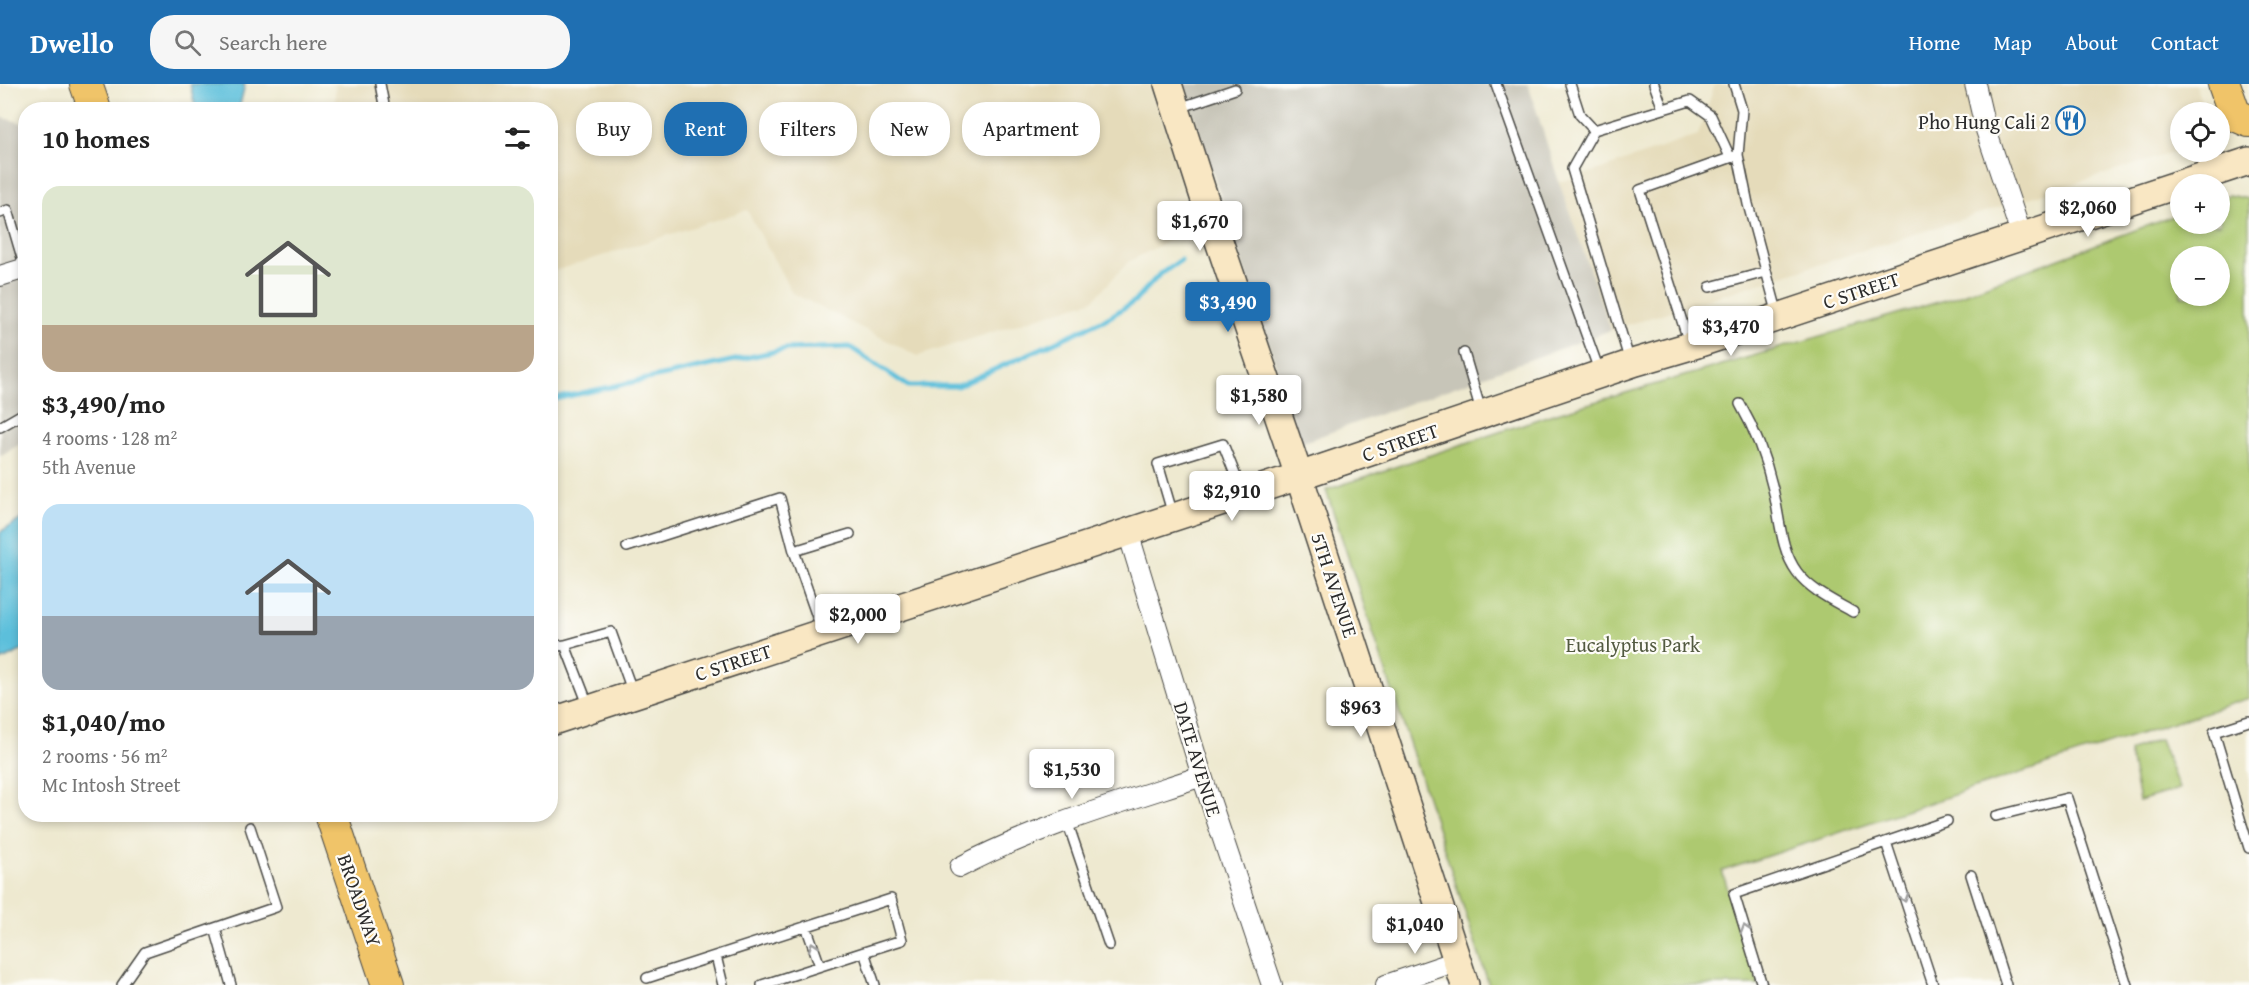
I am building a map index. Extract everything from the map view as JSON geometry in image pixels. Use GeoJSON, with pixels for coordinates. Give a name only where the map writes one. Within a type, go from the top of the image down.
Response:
{"type":"FeatureCollection","features":[{"type":"Feature","properties":{"kind":"main road"},"geometry":{"type":"LineString","coordinates":[[86,84],[92,102]]}},
{"type":"Feature","properties":{"kind":"main road"},"geometry":{"type":"LineString","coordinates":[[2224,84],[2235,115],[2249,121]]}},
{"type":"Feature","properties":{"kind":"main road","name":"5TH AVENUE"},"geometry":{"type":"LineString","coordinates":[[1172,96],[1461,973]]}},
{"type":"Feature","properties":{"kind":"main road","name":"C STREET"},"geometry":{"type":"LineString","coordinates":[[558,720],[1299,476],[1631,363],[1691,346],[2249,161]]}},
{"type":"Feature","properties":{"kind":"main road","name":"BROADWAY"},"geometry":{"type":"LineString","coordinates":[[334,822],[388,985]]}},
{"type":"Feature","properties":{"kind":"street"},"geometry":{"type":"LineString","coordinates":[[1975,84],[1985,127],[2022,237]]}},
{"type":"Feature","properties":{"kind":"street"},"geometry":{"type":"LineString","coordinates":[[0,276],[18,270]]}},
{"type":"Feature","properties":{"kind":"street","name":"DATE AVENUE"},"geometry":{"type":"LineString","coordinates":[[1128,532],[1202,776],[1272,985]]}},
{"type":"Feature","properties":{"kind":"street"},"geometry":{"type":"LineString","coordinates":[[960,867],[994,849],[1067,821],[1202,776]]}},
{"type":"Feature","properties":{"kind":"street"},"geometry":{"type":"LineString","coordinates":[[1386,985],[1461,973]]}},
{"type":"Feature","properties":{"kind":"lane"},"geometry":{"type":"LineString","coordinates":[[380,84],[383,102]]}},
{"type":"Feature","properties":{"kind":"lane"},"geometry":{"type":"LineString","coordinates":[[1496,84],[1600,374]]}},
{"type":"Feature","properties":{"kind":"lane"},"geometry":{"type":"LineString","coordinates":[[1570,84],[1581,115],[1593,130]]}},
{"type":"Feature","properties":{"kind":"lane"},"geometry":{"type":"LineString","coordinates":[[1654,84],[1663,109]]}},
{"type":"Feature","properties":{"kind":"lane"},"geometry":{"type":"LineString","coordinates":[[1734,84],[1742,110],[1734,156]]}},
{"type":"Feature","properties":{"kind":"lane"},"geometry":{"type":"LineString","coordinates":[[1172,96],[1235,89]]}},
{"type":"Feature","properties":{"kind":"lane"},"geometry":{"type":"LineString","coordinates":[[1631,363],[1572,169],[1593,130],[1690,101],[1711,116],[1734,156],[1779,317]]}},
{"type":"Feature","properties":{"kind":"lane"},"geometry":{"type":"LineString","coordinates":[[1691,346],[1640,190],[1734,156]]}},
{"type":"Feature","properties":{"kind":"lane"},"geometry":{"type":"LineString","coordinates":[[0,213],[8,210],[18,244]]}},
{"type":"Feature","properties":{"kind":"lane"},"geometry":{"type":"LineString","coordinates":[[1710,287],[1766,272]]}},
{"type":"Feature","properties":{"kind":"lane"},"geometry":{"type":"LineString","coordinates":[[1464,353],[1482,414]]}},
{"type":"Feature","properties":{"kind":"lane"},"geometry":{"type":"LineString","coordinates":[[1740,404],[1763,455],[1787,555],[1804,579],[1818,591],[1853,612]]}},
{"type":"Feature","properties":{"kind":"lane"},"geometry":{"type":"LineString","coordinates":[[0,427],[18,417]]}},
{"type":"Feature","properties":{"kind":"lane"},"geometry":{"type":"LineString","coordinates":[[1174,517],[1158,464],[1223,444],[1243,494]]}},
{"type":"Feature","properties":{"kind":"lane"},"geometry":{"type":"LineString","coordinates":[[627,547],[780,498],[794,551],[823,633]]}},
{"type":"Feature","properties":{"kind":"lane"},"geometry":{"type":"LineString","coordinates":[[794,551],[850,534]]}},
{"type":"Feature","properties":{"kind":"lane"},"geometry":{"type":"LineString","coordinates":[[558,646],[611,632],[634,695]]}},
{"type":"Feature","properties":{"kind":"lane"},"geometry":{"type":"LineString","coordinates":[[565,645],[590,709]]}},
{"type":"Feature","properties":{"kind":"lane"},"geometry":{"type":"LineString","coordinates":[[2249,721],[2214,732],[2249,848]]}},
{"type":"Feature","properties":{"kind":"lane"},"geometry":{"type":"LineString","coordinates":[[1996,816],[2067,798],[2127,985]]}},
{"type":"Feature","properties":{"kind":"lane"},"geometry":{"type":"LineString","coordinates":[[1067,821],[1109,945]]}},
{"type":"Feature","properties":{"kind":"lane"},"geometry":{"type":"LineString","coordinates":[[1762,985],[1734,894],[1947,821]]}},
{"type":"Feature","properties":{"kind":"lane"},"geometry":{"type":"LineString","coordinates":[[122,985],[145,952],[276,907],[250,827]]}},
{"type":"Feature","properties":{"kind":"lane"},"geometry":{"type":"LineString","coordinates":[[1886,842],[1933,985]]}},
{"type":"Feature","properties":{"kind":"lane"},"geometry":{"type":"LineString","coordinates":[[1971,875],[2006,985]]}},
{"type":"Feature","properties":{"kind":"lane"},"geometry":{"type":"LineString","coordinates":[[647,978],[891,899],[902,940],[762,985]]}},
{"type":"Feature","properties":{"kind":"lane"},"geometry":{"type":"LineString","coordinates":[[806,926],[820,966]]}},
{"type":"Feature","properties":{"kind":"lane"},"geometry":{"type":"LineString","coordinates":[[214,928],[231,985]]}},
{"type":"Feature","properties":{"kind":"lane"},"geometry":{"type":"LineString","coordinates":[[864,952],[875,985]]}},
{"type":"Feature","properties":{"kind":"lane"},"geometry":{"type":"LineString","coordinates":[[716,956],[723,985]]}},
{"type":"Feature","properties":{"kind":"shaded area"},"geometry":{"type":"Polygon","coordinates":[[[335,84],[1151,84],[1197,226],[1128,262],[1093,300],[918,356],[792,293],[747,210],[558,270],[558,102],[335,102],[335,84]]]}},
{"type":"Feature","properties":{"kind":"shaded area"},"geometry":{"type":"Polygon","coordinates":[[[1184,84],[1528,84],[1559,182],[1611,330],[1301,443],[1184,84]]]}},
{"type":"Feature","properties":{"kind":"shaded area"},"geometry":{"type":"Polygon","coordinates":[[[1715,84],[2195,84],[2201,102],[2170,102],[2170,153],[1611,330],[1559,182],[1698,135],[1715,84]]]}},
{"type":"Feature","properties":{"kind":"shaded area"},"geometry":{"type":"Polygon","coordinates":[[[0,117],[18,122],[18,445],[0,456],[0,117]]]}},
{"type":"Feature","properties":{"kind":"green space","name":"Eucalyptus Park"},"geometry":{"type":"Polygon","coordinates":[[[2230,195],[2249,199],[2249,698],[1722,871],[1759,985],[1489,985],[1326,490],[1550,415],[1952,298],[2170,217],[2170,234],[2230,234],[2230,195]]]}},
{"type":"Feature","properties":{"kind":"green space"},"geometry":{"type":"Polygon","coordinates":[[[2160,739],[2179,789],[2139,801],[2129,751],[2160,739]]]}},
{"type":"Feature","properties":{"kind":"water"},"geometry":{"type":"Polygon","coordinates":[[[190,84],[245,84],[241,102],[194,102],[190,84]]]}},
{"type":"Feature","properties":{"kind":"water"},"geometry":{"type":"Polygon","coordinates":[[[18,521],[18,652],[0,661],[0,532],[18,521]]]}},
{"type":"Feature","properties":{"kind":"waterway"},"geometry":{"type":"LineString","coordinates":[[558,398],[786,349],[850,347],[908,386],[958,386],[1108,318],[1135,301],[1159,275],[1181,260]]}},
{"type":"Feature","properties":{"kind":"place","name":"Pho Hung Cali 2"},"geometry":{"type":"Point","coordinates":[2071,121]}}]}
